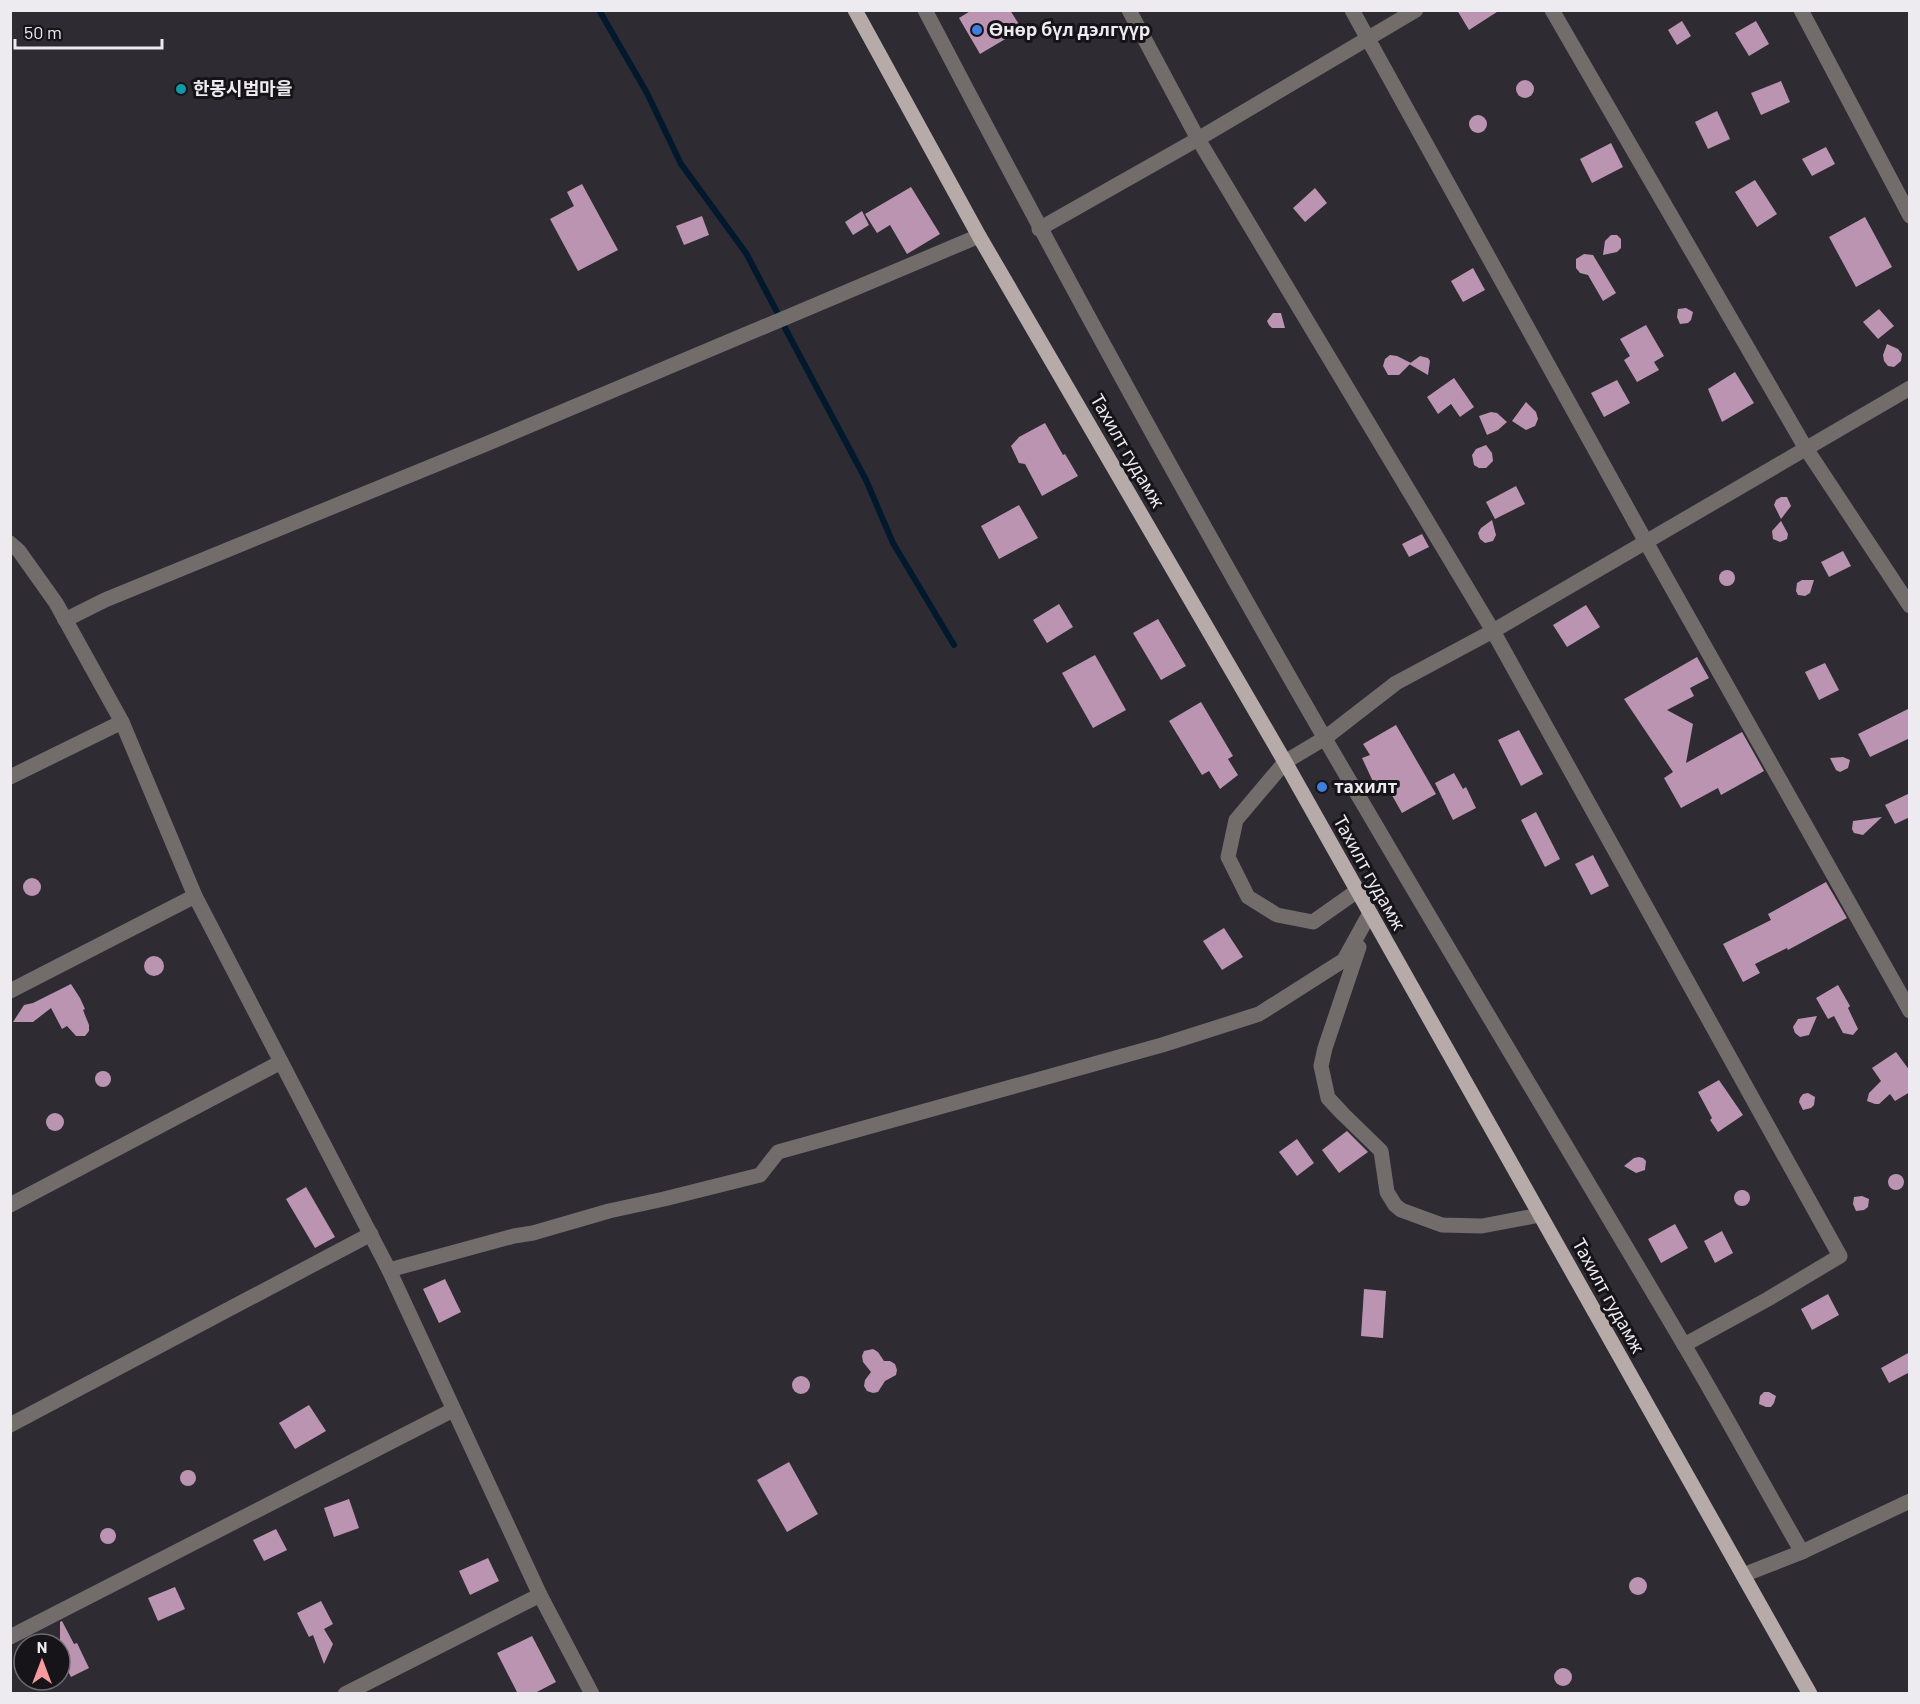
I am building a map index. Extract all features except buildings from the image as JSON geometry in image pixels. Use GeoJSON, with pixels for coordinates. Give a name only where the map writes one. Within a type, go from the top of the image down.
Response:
{"type":"FeatureCollection","features":[{"type":"Feature","properties":{"kind":"main road","name":"Тахилт гудамж"},"geometry":{"type":"LineString","coordinates":[[861,12],[979,237],[1285,762],[1810,1694]]}},
{"type":"Feature","properties":{"kind":"street"},"geometry":{"type":"LineString","coordinates":[[925,10],[1039,229],[1215,547],[1324,738],[1684,1345],[1802,1552]]}},
{"type":"Feature","properties":{"kind":"street"},"geometry":{"type":"LineString","coordinates":[[1129,10],[1198,139],[1492,631],[1840,1256],[1684,1345]]}},
{"type":"Feature","properties":{"kind":"street"},"geometry":{"type":"LineString","coordinates":[[1352,10],[1646,542],[1910,1011]]}},
{"type":"Feature","properties":{"kind":"street"},"geometry":{"type":"LineString","coordinates":[[1039,229],[1198,139],[1416,10]]}},
{"type":"Feature","properties":{"kind":"street"},"geometry":{"type":"LineString","coordinates":[[1552,10],[1805,447],[1910,606]]}},
{"type":"Feature","properties":{"kind":"street"},"geometry":{"type":"LineString","coordinates":[[1801,10],[1910,216]]}},
{"type":"Feature","properties":{"kind":"street"},"geometry":{"type":"LineString","coordinates":[[65,620],[105,600],[979,237]]}},
{"type":"Feature","properties":{"kind":"street"},"geometry":{"type":"LineString","coordinates":[[1357,891],[1313,922],[1277,915],[1248,897],[1228,856],[1236,820],[1285,762],[1324,738],[1396,683],[1492,631],[1910,388]]}},
{"type":"Feature","properties":{"kind":"street"},"geometry":{"type":"LineString","coordinates":[[13,550],[56,603],[122,722],[195,896],[389,1270],[540,1595],[592,1694]]}},
{"type":"Feature","properties":{"kind":"street"},"geometry":{"type":"LineString","coordinates":[[10,777],[122,722]]}},
{"type":"Feature","properties":{"kind":"street"},"geometry":{"type":"LineString","coordinates":[[10,991],[195,896]]}},
{"type":"Feature","properties":{"kind":"street"},"geometry":{"type":"LineString","coordinates":[[1370,913],[1323,1057],[1321,1066],[1328,1098],[1382,1151],[1387,1192],[1401,1210],[1442,1225],[1482,1226],[1540,1215]]}},
{"type":"Feature","properties":{"kind":"street"},"geometry":{"type":"LineString","coordinates":[[389,1270],[514,1236],[533,1233],[609,1210],[664,1199],[760,1174],[778,1152],[1162,1045],[1258,1014],[1344,960],[1370,913]]}},
{"type":"Feature","properties":{"kind":"street"},"geometry":{"type":"LineString","coordinates":[[10,1205],[281,1062]]}},
{"type":"Feature","properties":{"kind":"street"},"geometry":{"type":"LineString","coordinates":[[10,1425],[371,1234]]}},
{"type":"Feature","properties":{"kind":"street"},"geometry":{"type":"LineString","coordinates":[[10,1637],[453,1410]]}},
{"type":"Feature","properties":{"kind":"street"},"geometry":{"type":"LineString","coordinates":[[1743,1575],[1802,1552],[1910,1501]]}},
{"type":"Feature","properties":{"kind":"street"},"geometry":{"type":"LineString","coordinates":[[345,1694],[540,1595]]}},
{"type":"Feature","properties":{"kind":"waterway"},"geometry":{"type":"LineString","coordinates":[[599,10],[647,93],[681,164],[746,253],[777,312]]}},
{"type":"Feature","properties":{"kind":"waterway"},"geometry":{"type":"LineString","coordinates":[[785,328],[866,480],[893,543],[954,645]]}},
{"type":"Feature","properties":{"kind":"place","name":"Өнөр бүл дэлгүүр"},"geometry":{"type":"Point","coordinates":[977,30]}},
{"type":"Feature","properties":{"kind":"place","name":"한몽시범마을"},"geometry":{"type":"Point","coordinates":[181,89]}},
{"type":"Feature","properties":{"kind":"place","name":"тахилт"},"geometry":{"type":"Point","coordinates":[1322,787]}}]}
